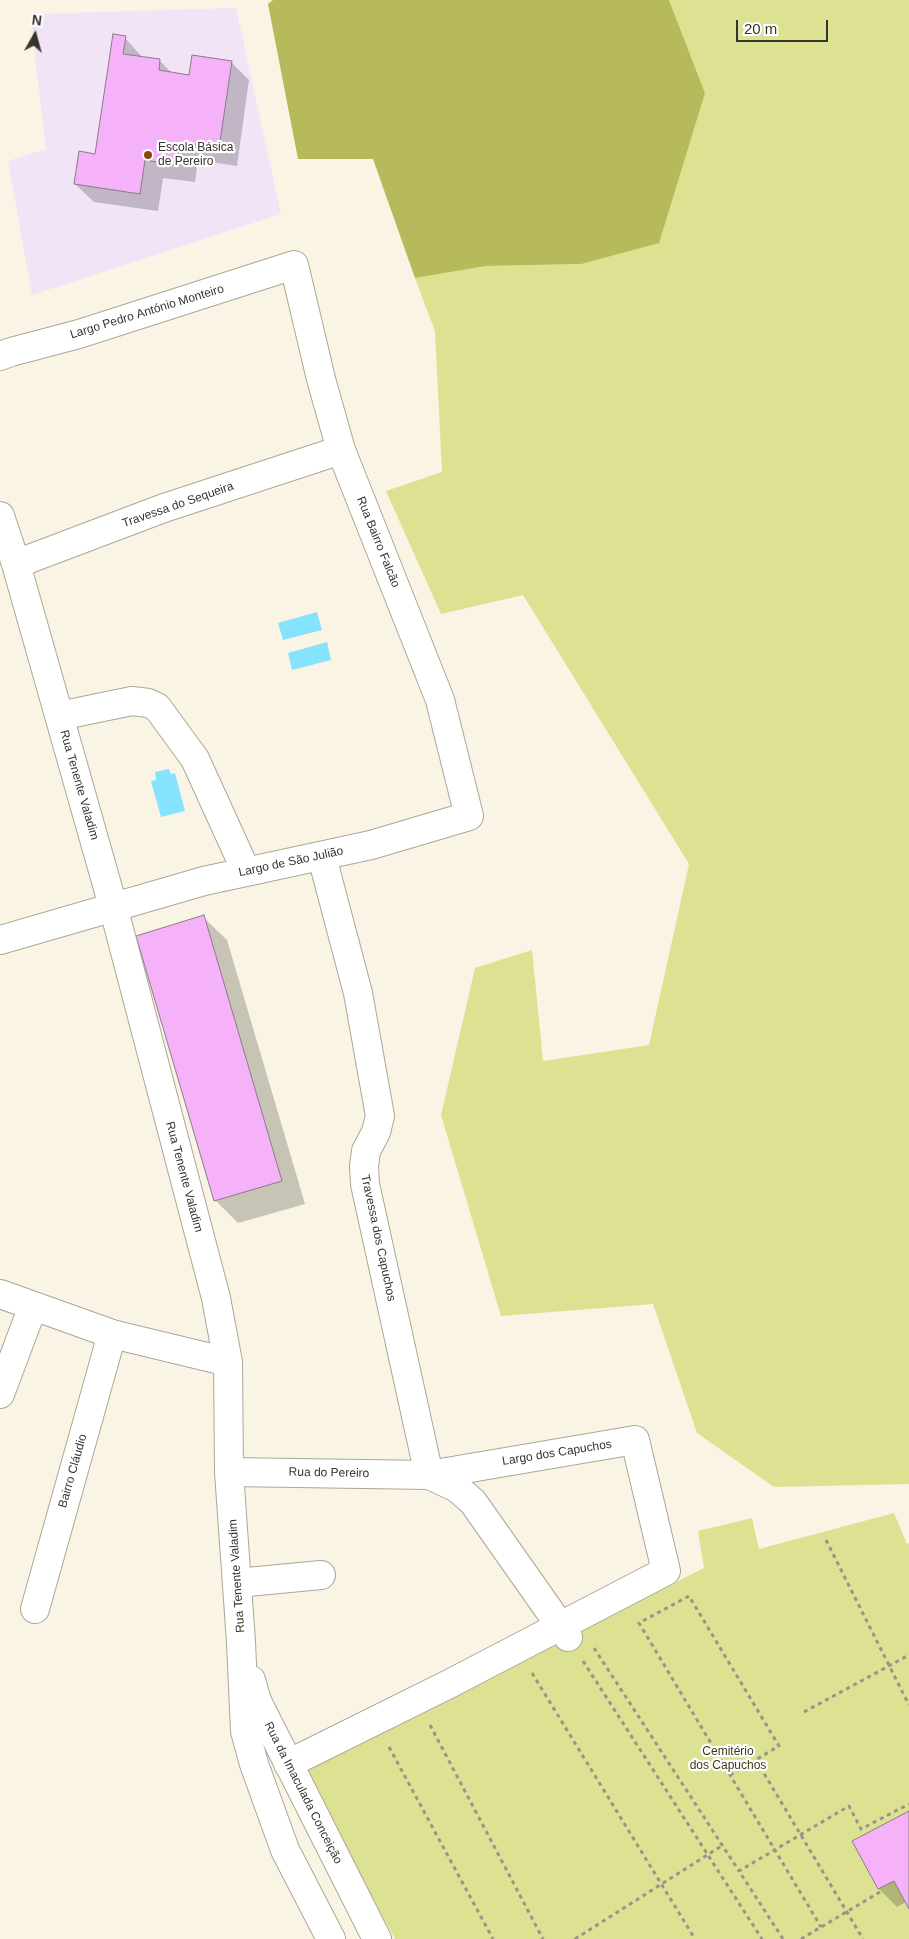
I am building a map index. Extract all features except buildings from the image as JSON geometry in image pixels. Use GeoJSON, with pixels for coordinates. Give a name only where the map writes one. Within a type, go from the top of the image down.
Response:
{"type":"FeatureCollection","features":[{"type":"Feature","properties":{"kind":"street","name":"Largo Pedro António Monteiro"},"geometry":{"type":"LineString","coordinates":[[0,356],[79,334],[294,265]]}},
{"type":"Feature","properties":{"kind":"street","name":"Rua Bairro Falcão"},"geometry":{"type":"LineString","coordinates":[[294,265],[321,379],[341,450],[440,700],[469,816]]}},
{"type":"Feature","properties":{"kind":"street","name":"Travessa do Sequeira"},"geometry":{"type":"LineString","coordinates":[[16,564],[164,508],[341,450]]}},
{"type":"Feature","properties":{"kind":"street","name":"Rua Tenente Valadim"},"geometry":{"type":"LineString","coordinates":[[0,516],[16,564],[112,906],[216,1298],[228,1362],[229,1472],[245,1731],[254,1764],[285,1850],[331,1939]]}},
{"type":"Feature","properties":{"kind":"street"},"geometry":{"type":"LineString","coordinates":[[59,716],[132,700],[157,707],[195,759],[246,871]]}},
{"type":"Feature","properties":{"kind":"street","name":"Largo de São Julião"},"geometry":{"type":"LineString","coordinates":[[8,937],[112,906],[246,871],[322,857],[370,845],[469,816]]}},
{"type":"Feature","properties":{"kind":"street","name":"Travessa dos Capuchos"},"geometry":{"type":"LineString","coordinates":[[322,857],[358,993],[380,1116],[376,1132],[366,1151],[364,1166],[365,1184],[429,1474]]}},
{"type":"Feature","properties":{"kind":"street"},"geometry":{"type":"LineString","coordinates":[[0,1294],[112,1334],[228,1362]]}},
{"type":"Feature","properties":{"kind":"street"},"geometry":{"type":"LineString","coordinates":[[0,1394],[33,1306]]}},
{"type":"Feature","properties":{"kind":"street","name":"Bairro Cláudio"},"geometry":{"type":"LineString","coordinates":[[35,1609],[112,1334]]}},
{"type":"Feature","properties":{"kind":"street","name":"Largo dos Capuchos"},"geometry":{"type":"LineString","coordinates":[[288,1764],[451,1683],[573,1636],[666,1571],[635,1440],[429,1474]]}},
{"type":"Feature","properties":{"kind":"street","name":"Rua do Pereiro"},"geometry":{"type":"LineString","coordinates":[[229,1472],[429,1474]]}},
{"type":"Feature","properties":{"kind":"street"},"geometry":{"type":"LineString","coordinates":[[429,1474],[457,1488],[473,1502],[573,1636]]}},
{"type":"Feature","properties":{"kind":"street"},"geometry":{"type":"LineString","coordinates":[[237,1584],[322,1575]]}},
{"type":"Feature","properties":{"kind":"street","name":"Rua da Imaculada Conceição"},"geometry":{"type":"LineString","coordinates":[[241,1642],[257,1701],[377,1939]]}},
{"type":"Feature","properties":{"kind":"path"},"geometry":{"type":"LineString","coordinates":[[826,1540],[909,1705]]}},
{"type":"Feature","properties":{"kind":"path"},"geometry":{"type":"LineString","coordinates":[[730,1775],[779,1746],[689,1596],[639,1623],[820,1927]]}},
{"type":"Feature","properties":{"kind":"path"},"geometry":{"type":"LineString","coordinates":[[573,1636],[723,1845],[783,1939]]}},
{"type":"Feature","properties":{"kind":"path"},"geometry":{"type":"LineString","coordinates":[[573,1636],[762,1939]]}},
{"type":"Feature","properties":{"kind":"path"},"geometry":{"type":"LineString","coordinates":[[804,1712],[909,1655]]}},
{"type":"Feature","properties":{"kind":"path"},"geometry":{"type":"LineString","coordinates":[[529,1669],[695,1939]]}},
{"type":"Feature","properties":{"kind":"path"},"geometry":{"type":"LineString","coordinates":[[427,1721],[543,1939]]}},
{"type":"Feature","properties":{"kind":"path"},"geometry":{"type":"LineString","coordinates":[[386,1742],[493,1939]]}},
{"type":"Feature","properties":{"kind":"path"},"geometry":{"type":"LineString","coordinates":[[756,1760],[863,1939]]}},
{"type":"Feature","properties":{"kind":"path"},"geometry":{"type":"LineString","coordinates":[[739,1871],[850,1806],[861,1829],[909,1804]]}},
{"type":"Feature","properties":{"kind":"path"},"geometry":{"type":"LineString","coordinates":[[575,1939],[723,1845]]}},
{"type":"Feature","properties":{"kind":"path"},"geometry":{"type":"LineString","coordinates":[[801,1939],[880,1892]]}},
{"type":"Feature","properties":{"kind":"shaded area","name":"Escola Básica de Pereiro"},"geometry":{"type":"Polygon","coordinates":[[[236,8],[281,214],[32,295],[8,161],[46,149],[30,14],[236,8]]]}},
{"type":"Feature","properties":{"kind":"green space"},"geometry":{"type":"Polygon","coordinates":[[[273,0],[669,0],[705,93],[659,243],[581,264],[486,266],[415,278],[373,159],[298,159],[268,4],[273,0]]]}},
{"type":"Feature","properties":{"kind":"green space"},"geometry":{"type":"Polygon","coordinates":[[[669,0],[909,0],[909,1484],[774,1487],[697,1433],[653,1304],[501,1316],[441,1115],[475,968],[532,950],[543,1061],[649,1045],[689,864],[523,595],[441,614],[386,491],[442,472],[435,331],[415,278],[486,266],[581,264],[705,93],[669,0]]]}},
{"type":"Feature","properties":{"kind":"green space","name":"Cemitério dos Capuchos"},"geometry":{"type":"Polygon","coordinates":[[[894,1513],[907,1544],[909,1543],[909,1939],[395,1939],[302,1770],[704,1568],[698,1531],[752,1518],[759,1549],[894,1513]]]}},
{"type":"Feature","properties":{"kind":"water"},"geometry":{"type":"Polygon","coordinates":[[[317,612],[322,630],[283,640],[278,623],[317,612]]]}},
{"type":"Feature","properties":{"kind":"water"},"geometry":{"type":"Polygon","coordinates":[[[327,642],[331,660],[292,670],[288,653],[327,642]]]}},
{"type":"Feature","properties":{"kind":"water"},"geometry":{"type":"Polygon","coordinates":[[[169,769],[171,774],[175,773],[185,811],[161,817],[151,781],[156,780],[155,772],[169,769]]]}},
{"type":"Feature","properties":{"kind":"place","name":"Escola Básica de Pereiro"},"geometry":{"type":"Point","coordinates":[148,155]}}]}
